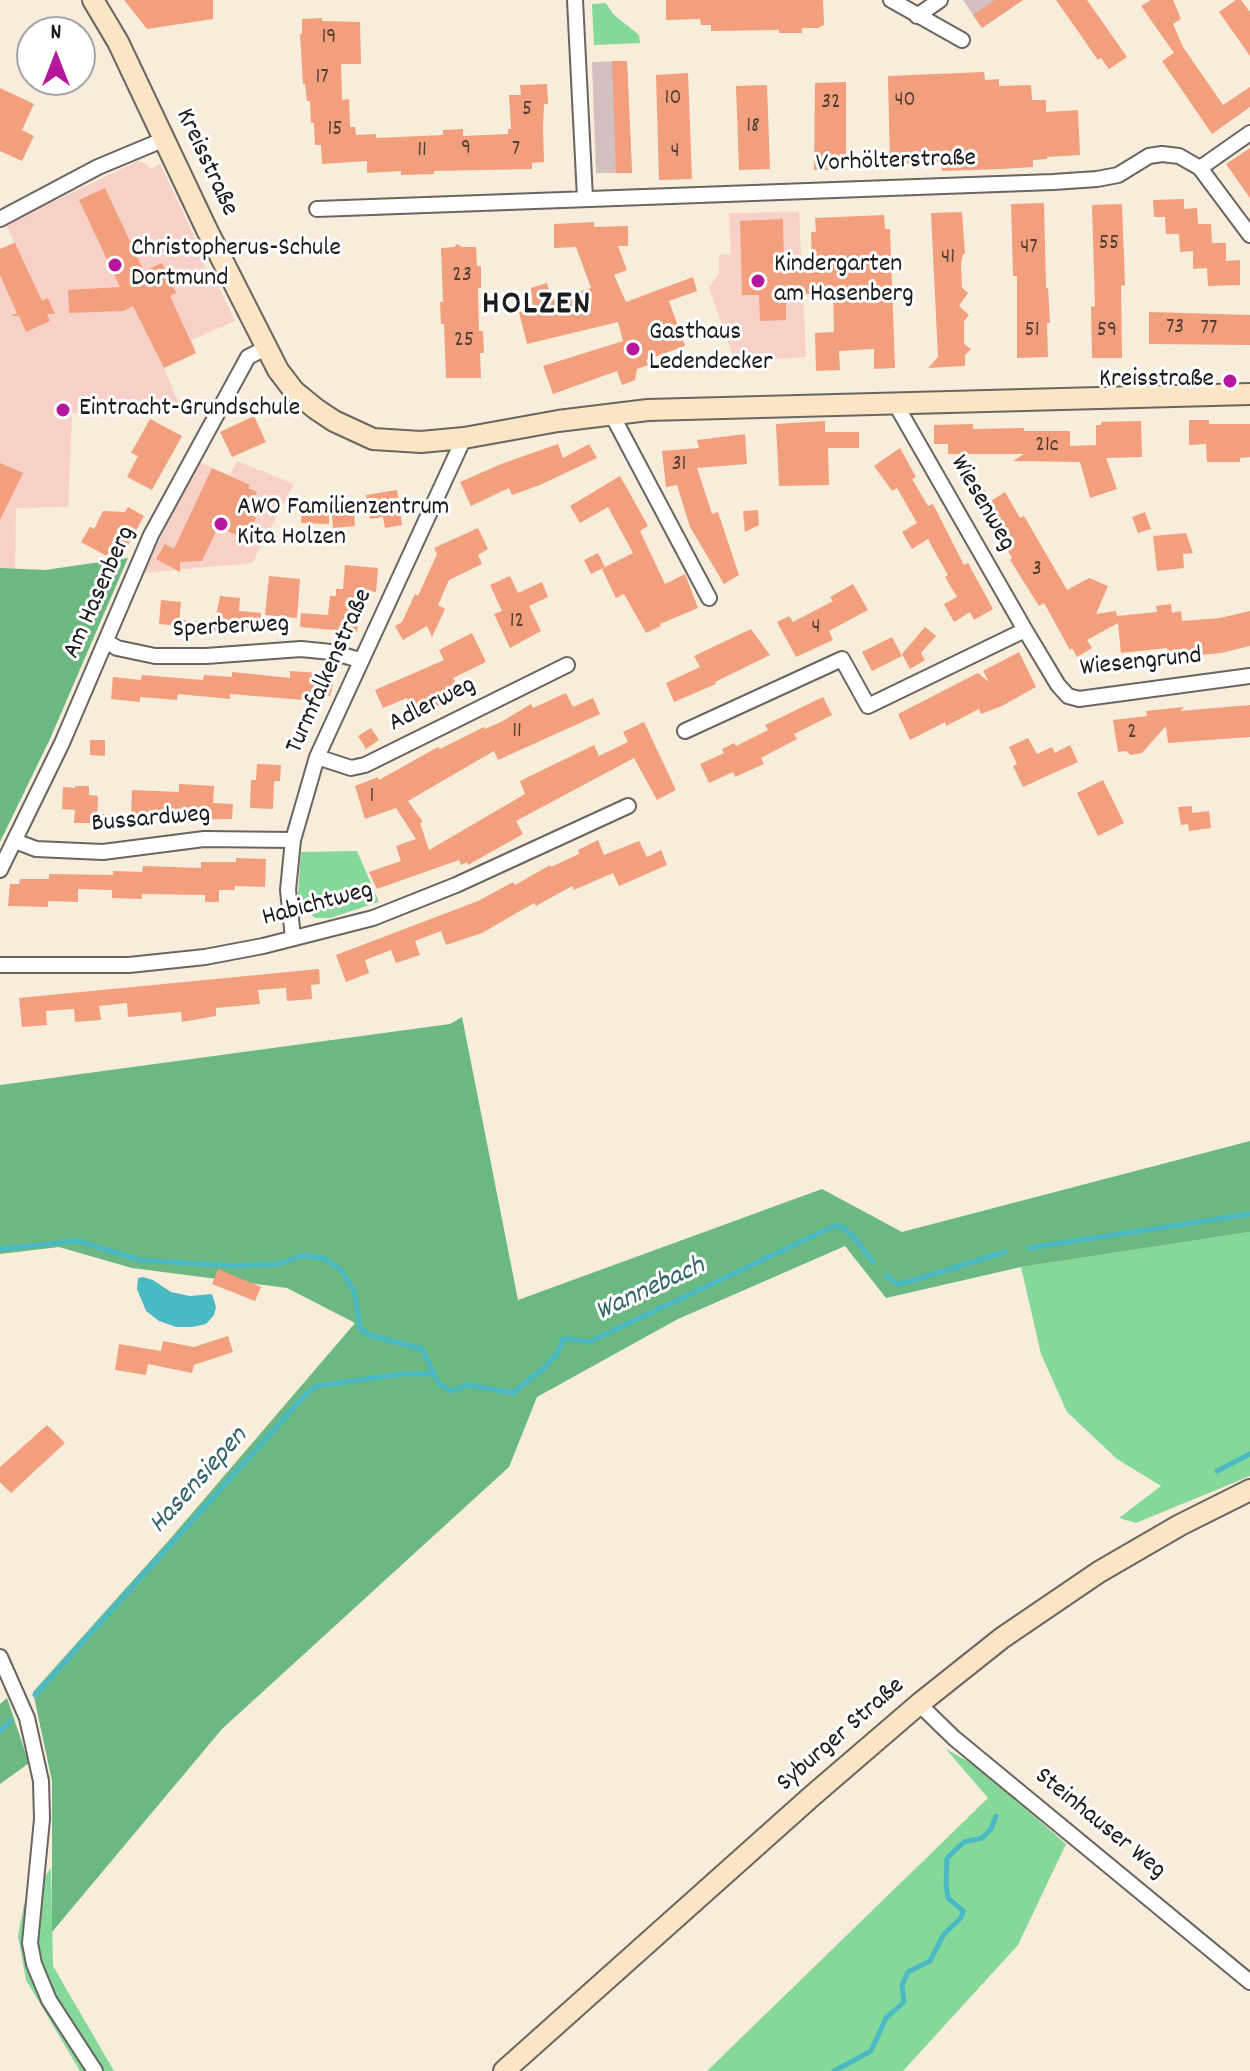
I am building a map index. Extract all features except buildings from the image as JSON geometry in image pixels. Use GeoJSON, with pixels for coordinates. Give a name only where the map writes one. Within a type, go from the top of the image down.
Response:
{"type":"FeatureCollection","features":[{"type":"Feature","properties":{"kind":"main road","name":"Kreisstraße"},"geometry":{"type":"LineString","coordinates":[[93,0],[118,42],[266,348],[294,391],[325,415],[373,439],[396,442],[464,438],[611,413],[1250,394]]}},
{"type":"Feature","properties":{"kind":"main road","name":"Syburger Straße"},"geometry":{"type":"LineString","coordinates":[[504,2071],[801,1806],[919,1704],[1002,1638],[1099,1572],[1180,1525],[1250,1490]]}},
{"type":"Feature","properties":{"kind":"street"},"geometry":{"type":"LineString","coordinates":[[575,0],[585,198]]}},
{"type":"Feature","properties":{"kind":"street"},"geometry":{"type":"LineString","coordinates":[[891,0],[962,40]]}},
{"type":"Feature","properties":{"kind":"street"},"geometry":{"type":"LineString","coordinates":[[917,16],[940,0]]}},
{"type":"Feature","properties":{"kind":"street"},"geometry":{"type":"LineString","coordinates":[[1250,133],[1200,168],[1250,235]]}},
{"type":"Feature","properties":{"kind":"street"},"geometry":{"type":"LineString","coordinates":[[0,219],[98,167],[165,139]]}},
{"type":"Feature","properties":{"kind":"street","name":"Vorhölterstraße"},"geometry":{"type":"LineString","coordinates":[[317,209],[1097,179],[1118,175],[1149,156],[1162,154],[1179,156],[1200,168]]}},
{"type":"Feature","properties":{"kind":"street","name":"Am Hasenberg"},"geometry":{"type":"LineString","coordinates":[[0,870],[62,743],[151,535],[248,357],[266,348]]}},
{"type":"Feature","properties":{"kind":"street","name":"Wiesenweg"},"geometry":{"type":"LineString","coordinates":[[895,403],[1025,630]]}},
{"type":"Feature","properties":{"kind":"street"},"geometry":{"type":"LineString","coordinates":[[611,413],[709,598]]}},
{"type":"Feature","properties":{"kind":"street","name":"Turmfalkenstraße"},"geometry":{"type":"LineString","coordinates":[[293,938],[288,890],[293,840],[317,757],[464,438]]}},
{"type":"Feature","properties":{"kind":"street"},"geometry":{"type":"LineString","coordinates":[[685,731],[842,659],[868,706],[1025,630]]}},
{"type":"Feature","properties":{"kind":"street","name":"Wiesengrund"},"geometry":{"type":"LineString","coordinates":[[1025,630],[1058,685],[1068,696],[1079,699],[1250,676]]}},
{"type":"Feature","properties":{"kind":"street","name":"Sperberweg"},"geometry":{"type":"LineString","coordinates":[[106,641],[117,648],[155,656],[206,656],[301,649],[331,652],[360,660]]}},
{"type":"Feature","properties":{"kind":"street","name":"Adlerweg"},"geometry":{"type":"LineString","coordinates":[[317,757],[351,768],[365,765],[567,665]]}},
{"type":"Feature","properties":{"kind":"street","name":"Habichtweg"},"geometry":{"type":"LineString","coordinates":[[0,965],[129,965],[205,957],[293,938],[387,913],[456,885],[628,806]]}},
{"type":"Feature","properties":{"kind":"street","name":"Bussardweg"},"geometry":{"type":"LineString","coordinates":[[15,841],[36,849],[103,852],[204,839],[293,840]]}},
{"type":"Feature","properties":{"kind":"street"},"geometry":{"type":"LineString","coordinates":[[0,1657],[27,1718],[41,1781],[42,1819],[30,1943],[34,1964],[49,2000],[95,2071]]}},
{"type":"Feature","properties":{"kind":"street","name":"Steinhauser Weg"},"geometry":{"type":"LineString","coordinates":[[919,1704],[954,1738],[1250,1982]]}},
{"type":"Feature","properties":{"kind":"shaded area"},"geometry":{"type":"Polygon","coordinates":[[[963,0],[1023,0],[982,28],[963,0]]]}},
{"type":"Feature","properties":{"kind":"shaded area"},"geometry":{"type":"Polygon","coordinates":[[[627,61],[632,173],[596,173],[592,62],[627,61]]]}},
{"type":"Feature","properties":{"kind":"shaded area"},"geometry":{"type":"Polygon","coordinates":[[[138,161],[147,164],[150,169],[160,164],[202,252],[206,268],[210,269],[235,321],[191,340],[196,353],[164,368],[180,406],[72,413],[68,507],[16,508],[15,570],[0,568],[0,249],[14,242],[6,226],[138,161]]]}},
{"type":"Feature","properties":{"kind":"shaded area","name":"Kindergarten am Hasenberg"},"geometry":{"type":"Polygon","coordinates":[[[799,212],[806,357],[735,362],[709,288],[719,273],[719,255],[731,254],[729,213],[799,212]]]}},
{"type":"Feature","properties":{"kind":"shaded area","name":"AWO Familienzentrum Kita Holzen"},"geometry":{"type":"Polygon","coordinates":[[[237,461],[294,484],[252,563],[143,573],[199,462],[230,476],[237,461]]]}},
{"type":"Feature","properties":{"kind":"green space"},"geometry":{"type":"Polygon","coordinates":[[[606,3],[613,14],[639,35],[640,43],[594,45],[592,4],[606,3]]]}},
{"type":"Feature","properties":{"kind":"green space"},"geometry":{"type":"Polygon","coordinates":[[[128,558],[50,739],[0,842],[0,568],[45,570],[128,558]]]}},
{"type":"Feature","properties":{"kind":"green space"},"geometry":{"type":"Polygon","coordinates":[[[357,851],[379,902],[330,918],[315,918],[304,909],[298,894],[301,852],[357,851]]]}},
{"type":"Feature","properties":{"kind":"green space"},"geometry":{"type":"Polygon","coordinates":[[[462,1017],[518,1300],[822,1189],[902,1232],[1250,1141],[1250,1232],[1021,1267],[886,1298],[845,1246],[678,1319],[537,1397],[509,1467],[222,1729],[52,1932],[52,1781],[33,1692],[170,1539],[355,1323],[287,1288],[132,1268],[59,1247],[0,1254],[0,1085],[450,1024],[462,1017]]]}},
{"type":"Feature","properties":{"kind":"green space"},"geometry":{"type":"Polygon","coordinates":[[[1250,1232],[1250,1476],[1136,1523],[1119,1518],[1161,1486],[1117,1459],[1067,1412],[1041,1354],[1021,1267],[1250,1232]]]}},
{"type":"Feature","properties":{"kind":"green space"},"geometry":{"type":"Polygon","coordinates":[[[7,1698],[29,1763],[0,1784],[0,1704],[7,1698]]]}},
{"type":"Feature","properties":{"kind":"green space"},"geometry":{"type":"Polygon","coordinates":[[[946,1749],[978,1767],[1066,1844],[1018,1945],[903,2071],[707,2071],[988,1798],[946,1749]]]}},
{"type":"Feature","properties":{"kind":"green space"},"geometry":{"type":"Polygon","coordinates":[[[51,1868],[53,1966],[114,2071],[80,2071],[26,1980],[18,1936],[24,1904],[51,1868]]]}},
{"type":"Feature","properties":{"kind":"water"},"geometry":{"type":"Polygon","coordinates":[[[143,1277],[171,1292],[190,1296],[212,1294],[216,1307],[214,1315],[206,1324],[192,1327],[176,1327],[159,1321],[146,1311],[137,1289],[138,1278],[143,1277]]]}},
{"type":"Feature","properties":{"kind":"waterway","name":"Wannebach"},"geometry":{"type":"LineString","coordinates":[[1029,1248],[1250,1214]]}},
{"type":"Feature","properties":{"kind":"waterway","name":"Wannebach"},"geometry":{"type":"LineString","coordinates":[[0,1249],[78,1241],[140,1260],[233,1266],[279,1264],[303,1255],[325,1259],[341,1270],[354,1291],[360,1328],[369,1335],[422,1349],[439,1384],[452,1391],[468,1385],[513,1393],[545,1367],[557,1354],[564,1338],[589,1342],[832,1227],[840,1226],[852,1235],[873,1262]]}},
{"type":"Feature","properties":{"kind":"waterway","name":"Wannebach"},"geometry":{"type":"LineString","coordinates":[[886,1276],[898,1284],[908,1282],[1005,1252]]}},
{"type":"Feature","properties":{"kind":"waterway","name":"Hasensiepen"},"geometry":{"type":"LineString","coordinates":[[35,1695],[307,1393],[317,1386],[402,1374],[435,1374]]}},
{"type":"Feature","properties":{"kind":"waterway"},"geometry":{"type":"LineString","coordinates":[[1217,1471],[1250,1454]]}},
{"type":"Feature","properties":{"kind":"waterway","name":"Hasensiepen"},"geometry":{"type":"LineString","coordinates":[[0,1731],[10,1721]]}},
{"type":"Feature","properties":{"kind":"waterway"},"geometry":{"type":"LineString","coordinates":[[834,2071],[871,2051],[886,2018],[904,2002],[902,1985],[908,1972],[930,1961],[944,1934],[961,1918],[963,1911],[948,1898],[947,1858],[964,1842],[982,1838],[991,1829],[996,1816]]}},
{"type":"Feature","properties":{"kind":"place","name":"Christopherus-Schule Dortmund"},"geometry":{"type":"Point","coordinates":[115,265]}},
{"type":"Feature","properties":{"kind":"place","name":"Kindergarten am Hasenberg"},"geometry":{"type":"Point","coordinates":[758,281]}},
{"type":"Feature","properties":{"kind":"place","name":"Gasthaus Ledendecker"},"geometry":{"type":"Point","coordinates":[633,349]}},
{"type":"Feature","properties":{"kind":"place","name":"Kreisstraße"},"geometry":{"type":"Point","coordinates":[1230,381]}},
{"type":"Feature","properties":{"kind":"place","name":"Eintracht-Grundschule"},"geometry":{"type":"Point","coordinates":[63,410]}},
{"type":"Feature","properties":{"kind":"place","name":"AWO Familienzentrum Kita Holzen"},"geometry":{"type":"Point","coordinates":[221,524]}},
{"type":"Feature","properties":{"kind":"district","name":"HOLZEN"},"geometry":{"type":"Point","coordinates":[537,307]}}]}
